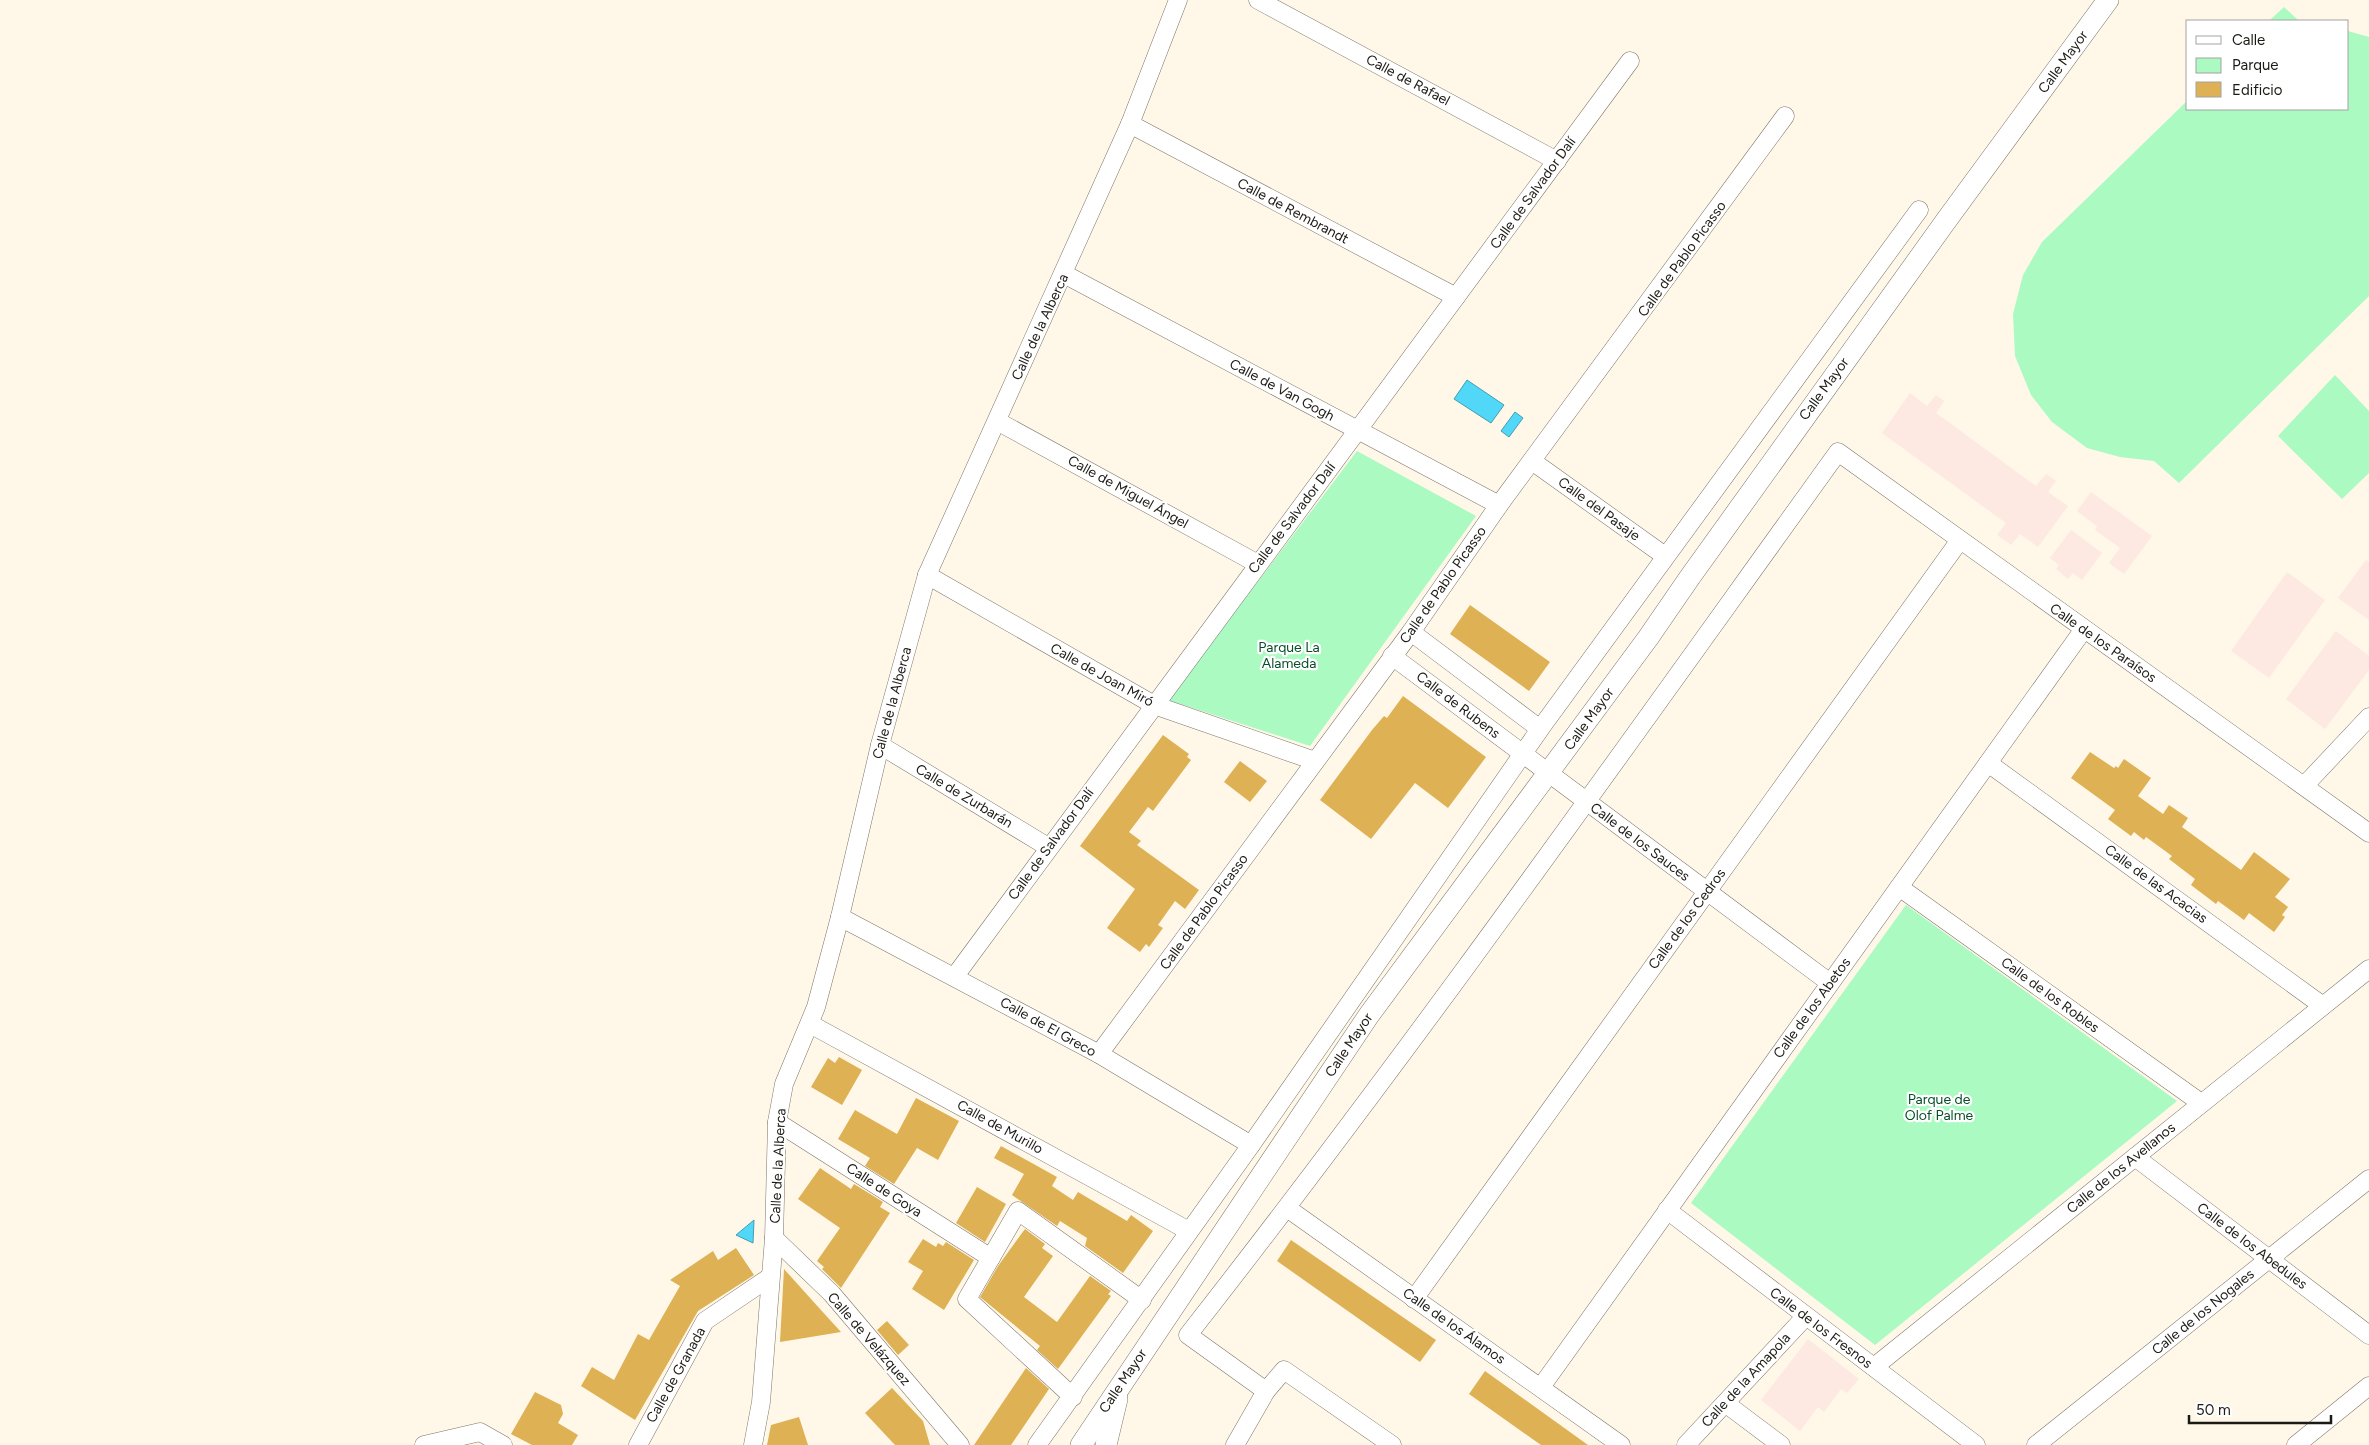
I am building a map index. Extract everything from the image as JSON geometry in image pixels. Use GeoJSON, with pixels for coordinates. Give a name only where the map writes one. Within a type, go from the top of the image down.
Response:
{"type":"FeatureCollection","features":[{"type":"Feature","properties":{"kind":"street","name":"Calle de la Alberca"},"geometry":{"type":"LineString","coordinates":[[753,1445],[761,1402],[774,1238],[777,1122],[784,1084],[810,1024],[840,917],[880,745],[927,575],[1130,124],[1178,0]]}},
{"type":"Feature","properties":{"kind":"street","name":"Calle de Rafael"},"geometry":{"type":"LineString","coordinates":[[1258,0],[1557,161]]}},
{"type":"Feature","properties":{"kind":"street","name":"Calle Mayor"},"geometry":{"type":"LineString","coordinates":[[1081,1445],[1369,1015],[1549,774],[1942,226],[2108,0]]}},
{"type":"Feature","properties":{"kind":"street","name":"Calle de Salvador Dalí"},"geometry":{"type":"LineString","coordinates":[[955,976],[1048,847],[1630,61]]}},
{"type":"Feature","properties":{"kind":"street","name":"Calle de Pablo Picasso"},"geometry":{"type":"LineString","coordinates":[[1099,1054],[1411,632],[1499,505],[1785,116]]}},
{"type":"Feature","properties":{"kind":"street","name":"Calle de Rembrandt"},"geometry":{"type":"LineString","coordinates":[[1130,124],[1456,297]]}},
{"type":"Feature","properties":{"kind":"street","name":"Calle Mayor"},"geometry":{"type":"LineString","coordinates":[[1037,1445],[1142,1300],[1540,729],[1919,210]]}},
{"type":"Feature","properties":{"kind":"street","name":"Calle de Van Gogh"},"geometry":{"type":"LineString","coordinates":[[1064,274],[1499,505]]}},
{"type":"Feature","properties":{"kind":"street","name":"Calle de Miguel Ángel"},"geometry":{"type":"LineString","coordinates":[[997,421],[1258,564]]}},
{"type":"Feature","properties":{"kind":"street","name":"Calle de los Paraísos"},"geometry":{"type":"LineString","coordinates":[[1586,802],[1838,452],[2369,833]]}},
{"type":"Feature","properties":{"kind":"street","name":"Calle del Pasaje"},"geometry":{"type":"LineString","coordinates":[[1532,461],[1665,556]]}},
{"type":"Feature","properties":{"kind":"street","name":"Calle de los Cedros"},"geometry":{"type":"LineString","coordinates":[[1414,1299],[1960,540]]}},
{"type":"Feature","properties":{"kind":"street","name":"Calle de Joan Miró"},"geometry":{"type":"LineString","coordinates":[[927,575],[1154,705],[1315,761]]}},
{"type":"Feature","properties":{"kind":"street","name":"Calle de los Abetos"},"geometry":{"type":"LineString","coordinates":[[1541,1387],[2084,629]]}},
{"type":"Feature","properties":{"kind":"street"},"geometry":{"type":"LineString","coordinates":[[1411,632],[1540,729]]}},
{"type":"Feature","properties":{"kind":"street","name":"Calle de Rubens"},"geometry":{"type":"LineString","coordinates":[[1392,656],[1523,754]]}},
{"type":"Feature","properties":{"kind":"street"},"geometry":{"type":"LineString","coordinates":[[2304,786],[2369,716]]}},
{"type":"Feature","properties":{"kind":"street","name":"Calle de Zurbarán"},"geometry":{"type":"LineString","coordinates":[[880,745],[1048,847]]}},
{"type":"Feature","properties":{"kind":"street","name":"Calle de los Sauces"},"geometry":{"type":"LineString","coordinates":[[1523,754],[1830,983]]}},
{"type":"Feature","properties":{"kind":"street","name":"Calle de las Acacias"},"geometry":{"type":"LineString","coordinates":[[1988,762],[2323,1006]]}},
{"type":"Feature","properties":{"kind":"street"},"geometry":{"type":"LineString","coordinates":[[1266,1392],[1188,1335],[1287,1208],[1586,802]]}},
{"type":"Feature","properties":{"kind":"street","name":"Calle de los Robles"},"geometry":{"type":"LineString","coordinates":[[1899,887],[2201,1103]]}},
{"type":"Feature","properties":{"kind":"street","name":"Calle de El Greco"},"geometry":{"type":"LineString","coordinates":[[840,917],[955,976],[1099,1054],[1251,1144]]}},
{"type":"Feature","properties":{"kind":"street","name":"Calle de los Avellanos"},"geometry":{"type":"LineString","coordinates":[[1874,1367],[2369,969]]}},
{"type":"Feature","properties":{"kind":"street","name":"Calle de Murillo"},"geometry":{"type":"LineString","coordinates":[[810,1024],[1189,1231]]}},
{"type":"Feature","properties":{"kind":"street","name":"Calle de Goya"},"geometry":{"type":"LineString","coordinates":[[777,1122],[991,1258]]}},
{"type":"Feature","properties":{"kind":"street","name":"Calle de los Abedules"},"geometry":{"type":"LineString","coordinates":[[2135,1157],[2369,1335]]}},
{"type":"Feature","properties":{"kind":"street","name":"Calle de los Nogales"},"geometry":{"type":"LineString","coordinates":[[2036,1445],[2369,1179]]}},
{"type":"Feature","properties":{"kind":"street","name":"Calle de los Álamos"},"geometry":{"type":"LineString","coordinates":[[1287,1208],[1621,1445]]}},
{"type":"Feature","properties":{"kind":"street","name":"Calle de los Fresnos"},"geometry":{"type":"LineString","coordinates":[[1667,1210],[1976,1445]]}},
{"type":"Feature","properties":{"kind":"street"},"geometry":{"type":"LineString","coordinates":[[1073,1397],[967,1299],[1018,1211],[1142,1300]]}},
{"type":"Feature","properties":{"kind":"street","name":"Calle de Velázquez"},"geometry":{"type":"LineString","coordinates":[[774,1238],[832,1294],[960,1445]]}},
{"type":"Feature","properties":{"kind":"street","name":"Calle de Granada"},"geometry":{"type":"LineString","coordinates":[[638,1445],[705,1321],[770,1277]]}},
{"type":"Feature","properties":{"kind":"street","name":"Calle de la Amapola"},"geometry":{"type":"LineString","coordinates":[[1686,1445],[1806,1316]]}},
{"type":"Feature","properties":{"kind":"street"},"geometry":{"type":"LineString","coordinates":[[1235,1445],[1266,1392],[1284,1370],[1392,1445]]}},
{"type":"Feature","properties":{"kind":"street"},"geometry":{"type":"LineString","coordinates":[[1106,1445],[1121,1383]]}},
{"type":"Feature","properties":{"kind":"street"},"geometry":{"type":"LineString","coordinates":[[2296,1445],[2369,1386]]}},
{"type":"Feature","properties":{"kind":"street"},"geometry":{"type":"LineString","coordinates":[[1725,1403],[1781,1445]]}},
{"type":"Feature","properties":{"kind":"street"},"geometry":{"type":"LineString","coordinates":[[424,1445],[480,1432],[503,1445]]}},
{"type":"Feature","properties":{"kind":"shaded area"},"geometry":{"type":"Polygon","coordinates":[[[1910,393],[1927,406],[1936,395],[1944,401],[1936,413],[2036,486],[2046,474],[2056,481],[2048,492],[2068,506],[2038,547],[2020,534],[2011,545],[1997,535],[2006,523],[1882,433],[1910,393]]]}},
{"type":"Feature","properties":{"kind":"shaded area"},"geometry":{"type":"Polygon","coordinates":[[[2091,492],[2152,536],[2124,574],[2109,563],[2120,548],[2095,530],[2097,526],[2077,511],[2091,492]]]}},
{"type":"Feature","properties":{"kind":"shaded area"},"geometry":{"type":"Polygon","coordinates":[[[2071,530],[2102,553],[2082,580],[2073,573],[2068,579],[2056,569],[2059,565],[2050,558],[2071,530]]]}},
{"type":"Feature","properties":{"kind":"shaded area"},"geometry":{"type":"Polygon","coordinates":[[[2366,560],[2369,562],[2369,620],[2338,598],[2366,560]]]}},
{"type":"Feature","properties":{"kind":"shaded area"},"geometry":{"type":"Polygon","coordinates":[[[2287,572],[2325,600],[2269,678],[2231,651],[2287,572]]]}},
{"type":"Feature","properties":{"kind":"shaded area"},"geometry":{"type":"Polygon","coordinates":[[[2336,631],[2369,656],[2369,670],[2325,729],[2286,699],[2336,631]]]}},
{"type":"Feature","properties":{"kind":"shaded area"},"geometry":{"type":"Polygon","coordinates":[[[1808,1339],[1859,1379],[1847,1393],[1841,1389],[1824,1412],[1818,1407],[1800,1431],[1761,1400],[1808,1339]]]}},
{"type":"Feature","properties":{"kind":"green space"},"geometry":{"type":"Polygon","coordinates":[[[2284,7],[2298,20],[2270,20],[2284,7]]]}},
{"type":"Feature","properties":{"kind":"green space"},"geometry":{"type":"Polygon","coordinates":[[[2349,31],[2369,37],[2369,296],[2179,483],[2154,461],[2120,457],[2087,448],[2052,422],[2031,395],[2015,356],[2013,314],[2023,275],[2042,242],[2186,102],[2186,110],[2349,110],[2349,31]]]}},
{"type":"Feature","properties":{"kind":"green space"},"geometry":{"type":"Polygon","coordinates":[[[2335,375],[2369,411],[2369,473],[2342,499],[2278,436],[2335,375]]]}},
{"type":"Feature","properties":{"kind":"green space","name":"Parque La Alameda"},"geometry":{"type":"Polygon","coordinates":[[[1357,451],[1476,516],[1310,746],[1168,700],[1357,451]]]}},
{"type":"Feature","properties":{"kind":"green space","name":"Parque de Olof Palme"},"geometry":{"type":"Polygon","coordinates":[[[1906,905],[2177,1101],[1875,1345],[1691,1203],[1906,905]]]}},
{"type":"Feature","properties":{"kind":"water"},"geometry":{"type":"Polygon","coordinates":[[[1467,380],[1504,405],[1491,423],[1454,399],[1467,380]]]}},
{"type":"Feature","properties":{"kind":"water"},"geometry":{"type":"Polygon","coordinates":[[[1515,412],[1523,418],[1509,437],[1501,431],[1515,412]]]}},
{"type":"Feature","properties":{"kind":"water"},"geometry":{"type":"Polygon","coordinates":[[[754,1220],[753,1243],[736,1235],[754,1220]]]}},
{"type":"Feature","properties":{"kind":"building"},"geometry":{"type":"Polygon","coordinates":[[[1470,605],[1550,662],[1529,691],[1450,634],[1470,605]]]}},
{"type":"Feature","properties":{"kind":"building"},"geometry":{"type":"Polygon","coordinates":[[[1403,696],[1486,757],[1448,808],[1415,783],[1371,839],[1320,800],[1372,730],[1384,716],[1387,718],[1403,696]]]}},
{"type":"Feature","properties":{"kind":"building"},"geometry":{"type":"Polygon","coordinates":[[[1163,735],[1189,754],[1187,757],[1191,760],[1153,811],[1148,807],[1129,832],[1141,841],[1137,845],[1199,890],[1185,909],[1175,901],[1158,925],[1163,928],[1149,947],[1146,944],[1140,952],[1107,928],[1135,889],[1080,846],[1163,735]]]}},
{"type":"Feature","properties":{"kind":"building"},"geometry":{"type":"Polygon","coordinates":[[[2090,752],[2114,768],[2116,766],[2118,768],[2124,759],[2151,778],[2138,796],[2163,814],[2169,805],[2188,818],[2182,827],[2241,870],[2254,852],[2290,879],[2275,897],[2288,907],[2282,915],[2285,917],[2274,932],[2249,913],[2244,920],[2218,901],[2216,904],[2191,885],[2195,879],[2169,859],[2172,856],[2146,837],[2144,840],[2134,832],[2131,836],[2108,819],[2115,810],[2071,778],[2090,752]]]}},
{"type":"Feature","properties":{"kind":"building"},"geometry":{"type":"Polygon","coordinates":[[[1240,761],[1267,781],[1250,802],[1224,782],[1240,761]]]}},
{"type":"Feature","properties":{"kind":"building"},"geometry":{"type":"Polygon","coordinates":[[[839,1057],[862,1070],[842,1105],[811,1087],[828,1058],[835,1063],[839,1057]]]}},
{"type":"Feature","properties":{"kind":"building"},"geometry":{"type":"Polygon","coordinates":[[[916,1098],[959,1121],[938,1160],[917,1148],[894,1184],[865,1166],[870,1158],[838,1139],[855,1110],[897,1134],[916,1098]]]}},
{"type":"Feature","properties":{"kind":"building"},"geometry":{"type":"Polygon","coordinates":[[[1001,1146],[1057,1177],[1052,1186],[1073,1200],[1078,1192],[1127,1221],[1131,1215],[1153,1231],[1123,1273],[1085,1246],[1087,1238],[1060,1221],[1057,1226],[1012,1195],[1024,1174],[994,1158],[1001,1146]]]}},
{"type":"Feature","properties":{"kind":"building"},"geometry":{"type":"Polygon","coordinates":[[[820,1168],[851,1189],[854,1184],[883,1202],[880,1207],[890,1213],[841,1288],[822,1269],[824,1267],[817,1261],[840,1228],[798,1199],[820,1168]]]}},
{"type":"Feature","properties":{"kind":"building"},"geometry":{"type":"Polygon","coordinates":[[[977,1187],[1006,1204],[985,1242],[956,1223],[977,1187]]]}},
{"type":"Feature","properties":{"kind":"building"},"geometry":{"type":"Polygon","coordinates":[[[1025,1229],[1045,1244],[1042,1248],[1053,1256],[1024,1297],[1057,1322],[1090,1276],[1111,1291],[1108,1294],[1111,1296],[1058,1369],[1037,1350],[1040,1346],[980,1297],[998,1266],[1025,1229]]]}},
{"type":"Feature","properties":{"kind":"building"},"geometry":{"type":"Polygon","coordinates":[[[923,1239],[936,1247],[938,1243],[943,1246],[946,1242],[974,1260],[944,1310],[912,1289],[923,1271],[908,1262],[923,1239]]]}},
{"type":"Feature","properties":{"kind":"building"},"geometry":{"type":"Polygon","coordinates":[[[1291,1240],[1436,1340],[1420,1362],[1277,1261],[1291,1240]]]}},
{"type":"Feature","properties":{"kind":"building"},"geometry":{"type":"Polygon","coordinates":[[[736,1248],[754,1275],[698,1311],[635,1420],[581,1386],[592,1367],[614,1380],[638,1334],[649,1340],[680,1286],[670,1280],[713,1251],[718,1260],[736,1248]]]}},
{"type":"Feature","properties":{"kind":"building"},"geometry":{"type":"Polygon","coordinates":[[[784,1269],[820,1309],[841,1332],[780,1342],[784,1269]]]}},
{"type":"Feature","properties":{"kind":"building"},"geometry":{"type":"Polygon","coordinates":[[[887,1321],[909,1345],[898,1355],[877,1330],[887,1321]]]}},
{"type":"Feature","properties":{"kind":"building"},"geometry":{"type":"Polygon","coordinates":[[[1026,1368],[1049,1389],[1011,1445],[974,1445],[1026,1368]]]}},
{"type":"Feature","properties":{"kind":"building"},"geometry":{"type":"Polygon","coordinates":[[[1485,1371],[1588,1445],[1541,1445],[1469,1394],[1485,1371]]]}},
{"type":"Feature","properties":{"kind":"building"},"geometry":{"type":"Polygon","coordinates":[[[892,1388],[923,1421],[930,1445],[895,1445],[865,1413],[892,1388]]]}},
{"type":"Feature","properties":{"kind":"building"},"geometry":{"type":"Polygon","coordinates":[[[535,1392],[561,1405],[563,1414],[558,1423],[578,1435],[572,1445],[532,1445],[511,1434],[535,1392]]]}},
{"type":"Feature","properties":{"kind":"building"},"geometry":{"type":"Polygon","coordinates":[[[799,1417],[808,1445],[767,1445],[771,1425],[799,1417]]]}}]}
